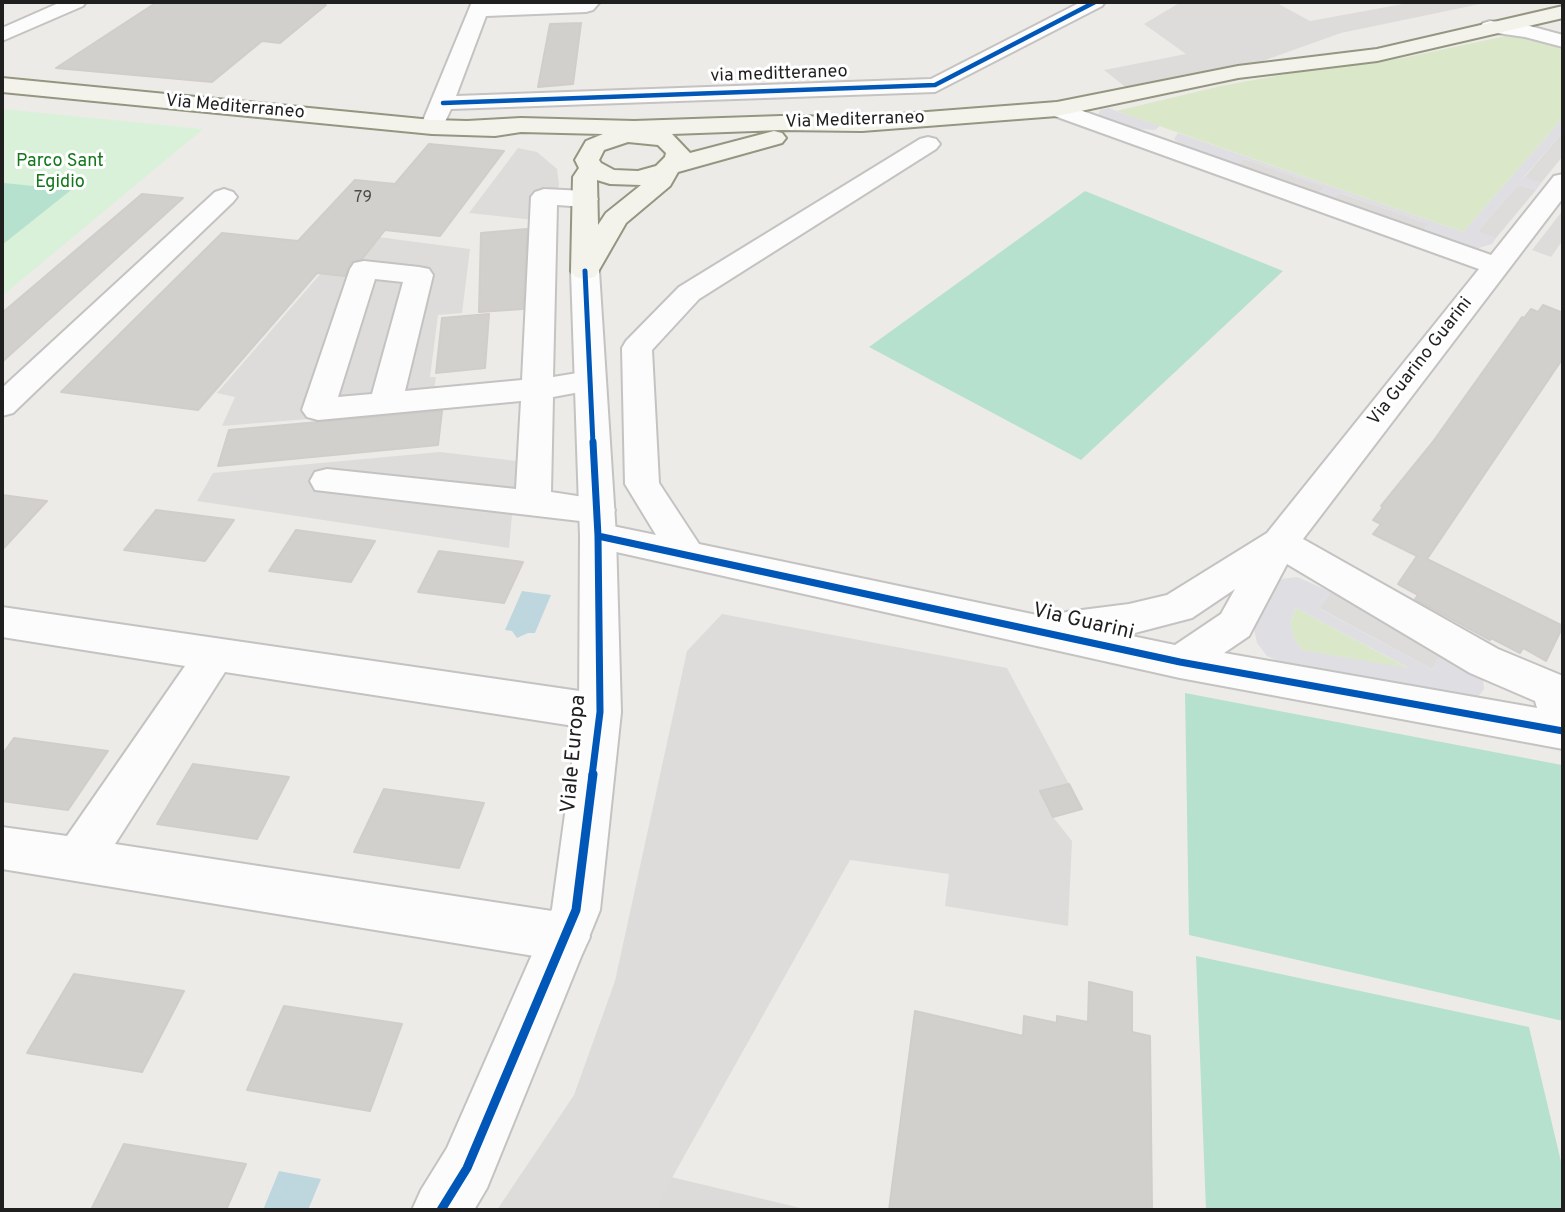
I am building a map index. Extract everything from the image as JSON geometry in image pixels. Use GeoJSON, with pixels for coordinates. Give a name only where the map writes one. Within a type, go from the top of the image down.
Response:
{"type":"FeatureCollection","features":[{"type":"Feature","properties":{"kind":"main road"},"geometry":{"type":"LineString","coordinates":[[1238,72],[1377,55],[1490,27],[1560,19]]}},
{"type":"Feature","properties":{"kind":"main road"},"geometry":{"type":"LineString","coordinates":[[1353,40],[1356,45],[1371,50],[1396,50]]}},
{"type":"Feature","properties":{"kind":"main road"},"geometry":{"type":"LineString","coordinates":[[1238,72],[1325,42]]}},
{"type":"Feature","properties":{"kind":"main road","name":"Via Mediterraneo"},"geometry":{"type":"LineString","coordinates":[[2,85],[432,127],[616,137],[701,137],[1057,109],[1238,72]]}},
{"type":"Feature","properties":{"kind":"main road","name":"Via Mediterraneo"},"geometry":{"type":"LineString","coordinates":[[468,128],[522,124],[634,128],[781,123],[862,124]]}},
{"type":"Feature","properties":{"kind":"main road","name":"Via Mediterraneo"},"geometry":{"type":"LineString","coordinates":[[468,128],[550,141],[610,177],[624,179],[639,178],[782,136],[862,124]]}},
{"type":"Feature","properties":{"kind":"main road"},"geometry":{"type":"LineString","coordinates":[[585,271],[615,219],[660,181],[677,159],[678,152],[665,139],[652,136]]}},
{"type":"Feature","properties":{"kind":"main road"},"geometry":{"type":"LineString","coordinates":[[585,271],[584,177],[594,146],[616,137]]}},
{"type":"Feature","properties":{"kind":"street"},"geometry":{"type":"LineString","coordinates":[[2,35],[76,2]]}},
{"type":"Feature","properties":{"kind":"street"},"geometry":{"type":"LineString","coordinates":[[432,127],[480,6],[586,6],[590,2]]}},
{"type":"Feature","properties":{"kind":"street"},"geometry":{"type":"LineString","coordinates":[[1057,2],[1088,6]]}},
{"type":"Feature","properties":{"kind":"street","name":"via meditteraneo"},"geometry":{"type":"LineString","coordinates":[[443,103],[935,85],[1088,6]]}},
{"type":"Feature","properties":{"kind":"street"},"geometry":{"type":"LineString","coordinates":[[1490,27],[1526,31],[1563,41]]}},
{"type":"Feature","properties":{"kind":"street"},"geometry":{"type":"LineString","coordinates":[[1057,109],[1496,266]]}},
{"type":"Feature","properties":{"kind":"street"},"geometry":{"type":"LineString","coordinates":[[687,555],[642,484],[637,348],[690,293],[928,144]]}},
{"type":"Feature","properties":{"kind":"street","name":"Via Guarino Guarini"},"geometry":{"type":"LineString","coordinates":[[1180,662],[1235,625],[1280,543],[1563,181]]}},
{"type":"Feature","properties":{"kind":"street"},"geometry":{"type":"LineString","coordinates":[[2,406],[224,197]]}},
{"type":"Feature","properties":{"kind":"street"},"geometry":{"type":"LineString","coordinates":[[533,503],[544,197],[585,199]]}},
{"type":"Feature","properties":{"kind":"street"},"geometry":{"type":"LineString","coordinates":[[386,403],[419,275],[364,269],[318,410],[537,389],[590,381]]}},
{"type":"Feature","properties":{"kind":"street","name":"Viale Europa"},"geometry":{"type":"LineString","coordinates":[[441,1210],[467,1168],[576,910],[600,712],[598,523],[585,271]]}},
{"type":"Feature","properties":{"kind":"street","name":"Via Guarini"},"geometry":{"type":"LineString","coordinates":[[327,481],[533,503],[687,555],[1180,662],[1563,729]]}},
{"type":"Feature","properties":{"kind":"street"},"geometry":{"type":"LineString","coordinates":[[1280,543],[1484,661],[1553,690],[1563,729]]}},
{"type":"Feature","properties":{"kind":"street","name":"Via Guarino Guarini"},"geometry":{"type":"LineString","coordinates":[[1040,631],[1129,619],[1178,607],[1280,543]]}},
{"type":"Feature","properties":{"kind":"street"},"geometry":{"type":"LineString","coordinates":[[1178,607],[1170,638],[1180,662]]}},
{"type":"Feature","properties":{"kind":"street"},"geometry":{"type":"LineString","coordinates":[[2,622],[600,712]]}},
{"type":"Feature","properties":{"kind":"street"},"geometry":{"type":"LineString","coordinates":[[1235,625],[1269,678]]}},
{"type":"Feature","properties":{"kind":"street"},"geometry":{"type":"LineString","coordinates":[[78,860],[215,654]]}},
{"type":"Feature","properties":{"kind":"street"},"geometry":{"type":"LineString","coordinates":[[2,848],[565,937]]}},
{"type":"Feature","properties":{"kind":"shaded area"},"geometry":{"type":"Polygon","coordinates":[[[1181,2],[1275,2],[1310,21],[1414,2],[1485,3],[1341,33],[1240,69],[1132,92],[1104,70],[1186,54],[1144,24],[1181,2]]]}},
{"type":"Feature","properties":{"kind":"shaded area"},"geometry":{"type":"Polygon","coordinates":[[[1109,108],[1160,126],[1155,130],[1138,129],[1098,116],[1100,110],[1109,108]]]}},
{"type":"Feature","properties":{"kind":"shaded area"},"geometry":{"type":"Polygon","coordinates":[[[1563,118],[1563,132],[1524,177],[1541,183],[1536,190],[1518,185],[1478,231],[1496,238],[1492,244],[1479,248],[1467,247],[1422,231],[1428,224],[1341,193],[1333,199],[1318,194],[1324,187],[1244,159],[1236,165],[1184,147],[1174,139],[1178,133],[1463,232],[1563,118]]]}},
{"type":"Feature","properties":{"kind":"shaded area"},"geometry":{"type":"Polygon","coordinates":[[[1563,132],[1563,156],[1541,183],[1524,178],[1563,132]]]}},
{"type":"Feature","properties":{"kind":"shaded area"},"geometry":{"type":"Polygon","coordinates":[[[518,148],[537,152],[557,169],[559,184],[553,222],[469,213],[518,148]]]}},
{"type":"Feature","properties":{"kind":"shaded area"},"geometry":{"type":"Polygon","coordinates":[[[1244,159],[1325,187],[1318,194],[1236,165],[1244,159]]]}},
{"type":"Feature","properties":{"kind":"shaded area"},"geometry":{"type":"Polygon","coordinates":[[[1518,185],[1536,190],[1496,238],[1477,232],[1518,185]]]}},
{"type":"Feature","properties":{"kind":"shaded area"},"geometry":{"type":"Polygon","coordinates":[[[1340,193],[1429,224],[1422,231],[1333,199],[1340,193]]]}},
{"type":"Feature","properties":{"kind":"shaded area"},"geometry":{"type":"Polygon","coordinates":[[[1563,210],[1563,240],[1551,257],[1532,250],[1563,210]]]}},
{"type":"Feature","properties":{"kind":"shaded area"},"geometry":{"type":"Polygon","coordinates":[[[355,234],[470,249],[462,313],[438,315],[430,377],[436,377],[431,409],[222,426],[235,397],[217,393],[355,234]]]}},
{"type":"Feature","properties":{"kind":"shaded area"},"geometry":{"type":"Polygon","coordinates":[[[440,452],[517,461],[509,548],[197,501],[213,473],[440,452]]]}},
{"type":"Feature","properties":{"kind":"shaded area"},"geometry":{"type":"Polygon","coordinates":[[[1297,577],[1331,592],[1320,609],[1432,669],[1443,651],[1476,670],[1483,679],[1484,689],[1477,698],[1283,663],[1267,656],[1257,643],[1253,624],[1275,584],[1282,579],[1297,577]],[[1296,608],[1290,623],[1294,638],[1302,650],[1408,668],[1296,608]]]}},
{"type":"Feature","properties":{"kind":"shaded area"},"geometry":{"type":"Polygon","coordinates":[[[1331,592],[1443,651],[1432,669],[1319,608],[1331,592]]]}},
{"type":"Feature","properties":{"kind":"shaded area"},"geometry":{"type":"Polygon","coordinates":[[[722,614],[1007,668],[1069,784],[1040,792],[1053,817],[1072,841],[1068,926],[945,906],[949,874],[850,860],[654,1210],[497,1210],[574,1095],[615,981],[687,651],[722,614]]]}},
{"type":"Feature","properties":{"kind":"shaded area"},"geometry":{"type":"Polygon","coordinates":[[[671,1177],[809,1210],[654,1210],[671,1177]]]}},
{"type":"Feature","properties":{"kind":"green space"},"geometry":{"type":"Polygon","coordinates":[[[1510,35],[1563,45],[1563,118],[1463,232],[1116,111],[1221,86],[1403,58],[1510,35]]]}},
{"type":"Feature","properties":{"kind":"green space","name":"Parco Sant Egidio"},"geometry":{"type":"Polygon","coordinates":[[[2,109],[203,129],[2,296],[2,109]]]}},
{"type":"Feature","properties":{"kind":"green space"},"geometry":{"type":"Polygon","coordinates":[[[4,183],[71,190],[2,245],[4,183]]]}},
{"type":"Feature","properties":{"kind":"green space"},"geometry":{"type":"Polygon","coordinates":[[[1085,191],[1283,271],[1081,460],[869,347],[1085,191]]]}},
{"type":"Feature","properties":{"kind":"green space"},"geometry":{"type":"Polygon","coordinates":[[[1296,608],[1410,669],[1302,650],[1294,638],[1290,623],[1296,608]]]}},
{"type":"Feature","properties":{"kind":"green space"},"geometry":{"type":"Polygon","coordinates":[[[1185,693],[1562,765],[1563,1021],[1189,935],[1185,693]]]}},
{"type":"Feature","properties":{"kind":"green space"},"geometry":{"type":"Polygon","coordinates":[[[1196,956],[1529,1027],[1563,1170],[1563,1210],[1206,1210],[1196,956]]]}},
{"type":"Feature","properties":{"kind":"water"},"geometry":{"type":"Polygon","coordinates":[[[522,591],[551,595],[535,633],[517,638],[512,631],[505,630],[522,591]]]}},
{"type":"Feature","properties":{"kind":"water"},"geometry":{"type":"Polygon","coordinates":[[[279,1171],[321,1179],[308,1210],[263,1210],[279,1171]]]}},
{"type":"Feature","properties":{"kind":"building"},"geometry":{"type":"Polygon","coordinates":[[[157,2],[283,2],[326,5],[280,43],[262,41],[212,82],[56,68],[157,2]]]}},
{"type":"Feature","properties":{"kind":"building"},"geometry":{"type":"Polygon","coordinates":[[[581,23],[573,84],[538,87],[550,24],[581,23]]]}},
{"type":"Feature","properties":{"kind":"building"},"geometry":{"type":"Polygon","coordinates":[[[429,144],[504,151],[440,236],[385,230],[362,259],[352,262],[345,276],[317,273],[198,410],[61,392],[222,233],[298,241],[355,180],[395,184],[429,144]]]}},
{"type":"Feature","properties":{"kind":"building"},"geometry":{"type":"Polygon","coordinates":[[[142,194],[183,198],[2,362],[2,313],[142,194]]]}},
{"type":"Feature","properties":{"kind":"building"},"geometry":{"type":"Polygon","coordinates":[[[527,229],[523,309],[479,312],[481,233],[527,229]]]}},
{"type":"Feature","properties":{"kind":"building"},"geometry":{"type":"Polygon","coordinates":[[[1543,305],[1563,313],[1563,358],[1427,559],[1563,626],[1546,661],[1523,648],[1520,653],[1491,638],[1490,640],[1415,599],[1418,595],[1398,584],[1417,556],[1373,534],[1381,524],[1373,520],[1383,507],[1381,506],[1432,443],[1522,317],[1531,309],[1538,312],[1543,305]]]}},
{"type":"Feature","properties":{"kind":"building"},"geometry":{"type":"Polygon","coordinates":[[[489,314],[485,368],[436,373],[442,318],[489,314]]]}},
{"type":"Feature","properties":{"kind":"building"},"geometry":{"type":"Polygon","coordinates":[[[442,411],[438,445],[218,466],[229,430],[442,411]]]}},
{"type":"Feature","properties":{"kind":"building"},"geometry":{"type":"Polygon","coordinates":[[[2,495],[47,501],[2,550],[2,495]]]}},
{"type":"Feature","properties":{"kind":"building"},"geometry":{"type":"Polygon","coordinates":[[[156,510],[234,520],[205,561],[124,550],[156,510]]]}},
{"type":"Feature","properties":{"kind":"building"},"geometry":{"type":"Polygon","coordinates":[[[296,530],[375,541],[351,582],[269,571],[296,530]]]}},
{"type":"Feature","properties":{"kind":"building"},"geometry":{"type":"Polygon","coordinates":[[[439,551],[523,562],[504,603],[418,592],[439,551]]]}},
{"type":"Feature","properties":{"kind":"building"},"geometry":{"type":"Polygon","coordinates":[[[14,738],[108,751],[68,810],[2,801],[2,755],[14,738]]]}},
{"type":"Feature","properties":{"kind":"building"},"geometry":{"type":"Polygon","coordinates":[[[193,764],[289,777],[257,839],[157,824],[193,764]]]}},
{"type":"Feature","properties":{"kind":"building"},"geometry":{"type":"Polygon","coordinates":[[[1069,784],[1082,809],[1053,817],[1040,791],[1069,784]]]}},
{"type":"Feature","properties":{"kind":"building"},"geometry":{"type":"Polygon","coordinates":[[[384,789],[484,803],[459,868],[354,852],[384,789]]]}},
{"type":"Feature","properties":{"kind":"building"},"geometry":{"type":"Polygon","coordinates":[[[74,974],[184,991],[142,1072],[27,1053],[74,974]]]}},
{"type":"Feature","properties":{"kind":"building"},"geometry":{"type":"Polygon","coordinates":[[[1089,982],[1132,992],[1132,1032],[1150,1036],[1152,1210],[889,1210],[915,1011],[1023,1036],[1024,1016],[1057,1023],[1057,1016],[1088,1022],[1089,982]]]}},
{"type":"Feature","properties":{"kind":"building"},"geometry":{"type":"Polygon","coordinates":[[[284,1006],[402,1024],[370,1111],[247,1090],[284,1006]]]}},
{"type":"Feature","properties":{"kind":"building"},"geometry":{"type":"Polygon","coordinates":[[[124,1144],[246,1164],[226,1210],[91,1210],[124,1144]]]}},
{"type":"Feature","properties":{"kind":"cycle path"},"geometry":{"type":"LineString","coordinates":[[443,103],[935,85],[1095,2]]}},
{"type":"Feature","properties":{"kind":"cycle path"},"geometry":{"type":"LineString","coordinates":[[441,1210],[467,1168],[576,910],[600,712],[598,536],[585,271]]}},
{"type":"Feature","properties":{"kind":"cycle path"},"geometry":{"type":"LineString","coordinates":[[598,536],[1180,662],[1563,731]]}}]}
